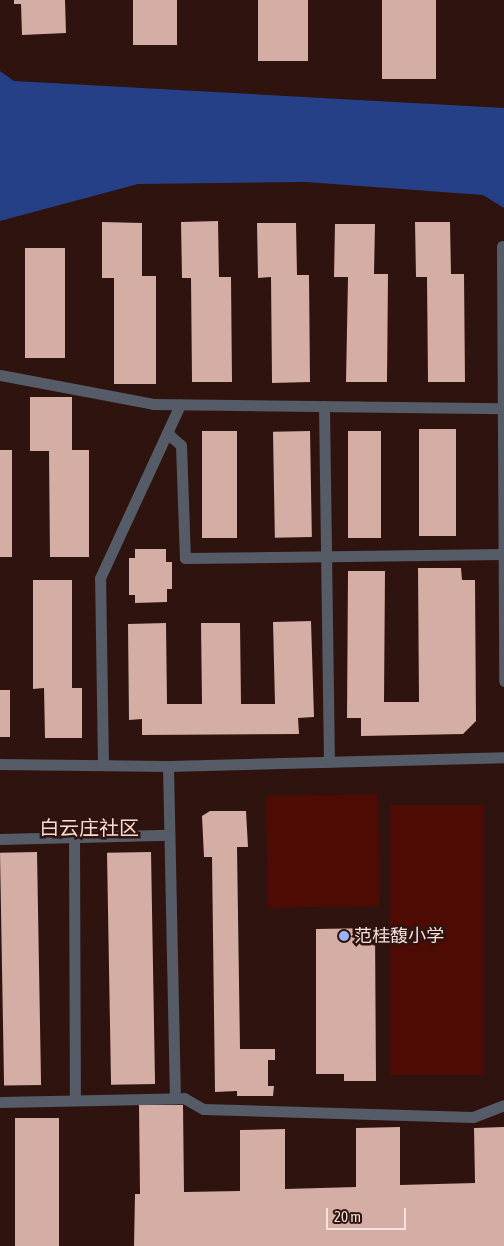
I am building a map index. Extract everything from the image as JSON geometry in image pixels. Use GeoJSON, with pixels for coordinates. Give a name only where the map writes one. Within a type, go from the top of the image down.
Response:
{"type":"FeatureCollection","features":[{"type":"Feature","properties":{"kind":"lane"},"geometry":{"type":"LineString","coordinates":[[502,246],[504,681]]}},
{"type":"Feature","properties":{"kind":"lane"},"geometry":{"type":"LineString","coordinates":[[0,375],[153,404],[503,408]]}},
{"type":"Feature","properties":{"kind":"lane"},"geometry":{"type":"LineString","coordinates":[[103,764],[100,578],[180,405]]}},
{"type":"Feature","properties":{"kind":"lane"},"geometry":{"type":"LineString","coordinates":[[324,406],[328,762]]}},
{"type":"Feature","properties":{"kind":"lane"},"geometry":{"type":"LineString","coordinates":[[167,433],[181,445],[185,558],[326,558],[503,554]]}},
{"type":"Feature","properties":{"kind":"lane"},"geometry":{"type":"LineString","coordinates":[[0,764],[168,766],[504,756]]}},
{"type":"Feature","properties":{"kind":"lane"},"geometry":{"type":"LineString","coordinates":[[168,766],[175,1098]]}},
{"type":"Feature","properties":{"kind":"lane"},"geometry":{"type":"LineString","coordinates":[[0,839],[169,835]]}},
{"type":"Feature","properties":{"kind":"lane"},"geometry":{"type":"LineString","coordinates":[[74,837],[75,1100]]}},
{"type":"Feature","properties":{"kind":"lane"},"geometry":{"type":"LineString","coordinates":[[0,1102],[184,1098],[203,1109],[473,1117],[504,1105]]}},
{"type":"Feature","properties":{"kind":"shaded area"},"geometry":{"type":"Polygon","coordinates":[[[378,794],[380,906],[268,908],[266,796],[378,794]]]}},
{"type":"Feature","properties":{"kind":"shaded area"},"geometry":{"type":"Polygon","coordinates":[[[390,805],[483,805],[483,1075],[390,1075],[390,805]]]}},
{"type":"Feature","properties":{"kind":"water"},"geometry":{"type":"Polygon","coordinates":[[[0,71],[14,81],[504,108],[504,208],[483,195],[306,182],[138,184],[0,221],[0,71]]]}},
{"type":"Feature","properties":{"kind":"building"},"geometry":{"type":"Polygon","coordinates":[[[14,0],[65,0],[66,33],[22,35],[21,4],[14,4],[14,0]]]}},
{"type":"Feature","properties":{"kind":"building"},"geometry":{"type":"Polygon","coordinates":[[[133,0],[177,0],[177,45],[133,45],[133,0]]]}},
{"type":"Feature","properties":{"kind":"building"},"geometry":{"type":"Polygon","coordinates":[[[258,0],[308,0],[308,61],[258,61],[258,0]]]}},
{"type":"Feature","properties":{"kind":"building"},"geometry":{"type":"Polygon","coordinates":[[[382,0],[436,0],[436,79],[382,79],[382,0]]]}},
{"type":"Feature","properties":{"kind":"building"},"geometry":{"type":"Polygon","coordinates":[[[218,221],[219,277],[231,277],[232,382],[192,382],[191,278],[182,278],[181,222],[218,221]]]}},
{"type":"Feature","properties":{"kind":"building"},"geometry":{"type":"Polygon","coordinates":[[[102,222],[142,223],[142,276],[156,276],[156,384],[114,384],[114,278],[102,278],[102,222]]]}},
{"type":"Feature","properties":{"kind":"building"},"geometry":{"type":"Polygon","coordinates":[[[415,222],[450,222],[451,274],[464,274],[465,382],[428,382],[427,277],[416,277],[415,222]]]}},
{"type":"Feature","properties":{"kind":"building"},"geometry":{"type":"Polygon","coordinates":[[[257,223],[296,223],[297,275],[309,275],[310,382],[272,383],[271,277],[258,278],[257,223]]]}},
{"type":"Feature","properties":{"kind":"building"},"geometry":{"type":"Polygon","coordinates":[[[335,224],[375,224],[374,274],[388,274],[387,382],[346,382],[348,277],[334,277],[335,224]]]}},
{"type":"Feature","properties":{"kind":"building"},"geometry":{"type":"Polygon","coordinates":[[[25,248],[65,248],[65,358],[25,358],[25,248]]]}},
{"type":"Feature","properties":{"kind":"building"},"geometry":{"type":"Polygon","coordinates":[[[30,397],[72,397],[72,450],[89,450],[89,557],[50,557],[49,451],[30,451],[30,397]]]}},
{"type":"Feature","properties":{"kind":"building"},"geometry":{"type":"Polygon","coordinates":[[[419,429],[456,429],[456,536],[419,536],[419,429]]]}},
{"type":"Feature","properties":{"kind":"building"},"geometry":{"type":"Polygon","coordinates":[[[202,431],[237,431],[237,538],[202,538],[202,431]]]}},
{"type":"Feature","properties":{"kind":"building"},"geometry":{"type":"Polygon","coordinates":[[[310,431],[312,537],[275,538],[273,432],[310,431]]]}},
{"type":"Feature","properties":{"kind":"building"},"geometry":{"type":"Polygon","coordinates":[[[348,431],[381,431],[381,538],[348,538],[348,431]]]}},
{"type":"Feature","properties":{"kind":"building"},"geometry":{"type":"Polygon","coordinates":[[[0,450],[12,450],[12,557],[0,557],[0,450]]]}},
{"type":"Feature","properties":{"kind":"building"},"geometry":{"type":"Polygon","coordinates":[[[135,549],[166,549],[166,562],[172,562],[172,589],[167,589],[167,602],[135,603],[135,595],[129,595],[129,558],[135,558],[135,549]]]}},
{"type":"Feature","properties":{"kind":"building"},"geometry":{"type":"Polygon","coordinates":[[[418,568],[461,568],[462,580],[475,580],[476,721],[463,734],[361,736],[361,718],[347,718],[348,571],[385,571],[384,702],[419,702],[418,568]]]}},
{"type":"Feature","properties":{"kind":"building"},"geometry":{"type":"Polygon","coordinates":[[[33,580],[72,580],[72,688],[82,688],[82,738],[45,738],[44,688],[33,689],[33,580]]]}},
{"type":"Feature","properties":{"kind":"building"},"geometry":{"type":"Polygon","coordinates":[[[311,621],[314,717],[298,718],[299,734],[142,735],[142,719],[129,720],[128,624],[166,623],[167,704],[202,704],[201,623],[240,623],[241,704],[275,704],[273,622],[311,621]]]}},
{"type":"Feature","properties":{"kind":"building"},"geometry":{"type":"Polygon","coordinates":[[[0,690],[10,690],[10,737],[0,737],[0,690]]]}},
{"type":"Feature","properties":{"kind":"building"},"geometry":{"type":"Polygon","coordinates":[[[210,811],[246,811],[248,847],[237,847],[240,1049],[275,1049],[275,1060],[268,1060],[268,1086],[274,1086],[273,1096],[237,1096],[237,1091],[215,1092],[212,857],[204,857],[202,816],[210,811]]]}},
{"type":"Feature","properties":{"kind":"building"},"geometry":{"type":"Polygon","coordinates":[[[37,852],[41,1085],[4,1086],[0,853],[37,852]]]}},
{"type":"Feature","properties":{"kind":"building"},"geometry":{"type":"Polygon","coordinates":[[[151,852],[155,1084],[111,1085],[107,853],[151,852]]]}},
{"type":"Feature","properties":{"kind":"building"},"geometry":{"type":"Polygon","coordinates":[[[375,928],[376,1081],[344,1081],[344,1074],[316,1074],[316,929],[375,928]]]}},
{"type":"Feature","properties":{"kind":"building"},"geometry":{"type":"Polygon","coordinates":[[[139,1105],[183,1105],[184,1192],[240,1191],[240,1130],[285,1129],[285,1189],[356,1187],[356,1128],[400,1127],[400,1185],[475,1183],[474,1128],[504,1127],[504,1246],[134,1246],[135,1194],[140,1194],[139,1105]]]}},
{"type":"Feature","properties":{"kind":"building"},"geometry":{"type":"Polygon","coordinates":[[[15,1118],[59,1118],[59,1246],[15,1246],[15,1118]]]}},
{"type":"Feature","properties":{"kind":"place","name":"范桂馥小学"},"geometry":{"type":"Point","coordinates":[344,936]}},
{"type":"Feature","properties":{"kind":"district","name":"白云庄社区"},"geometry":{"type":"Point","coordinates":[89,827]}}]}
